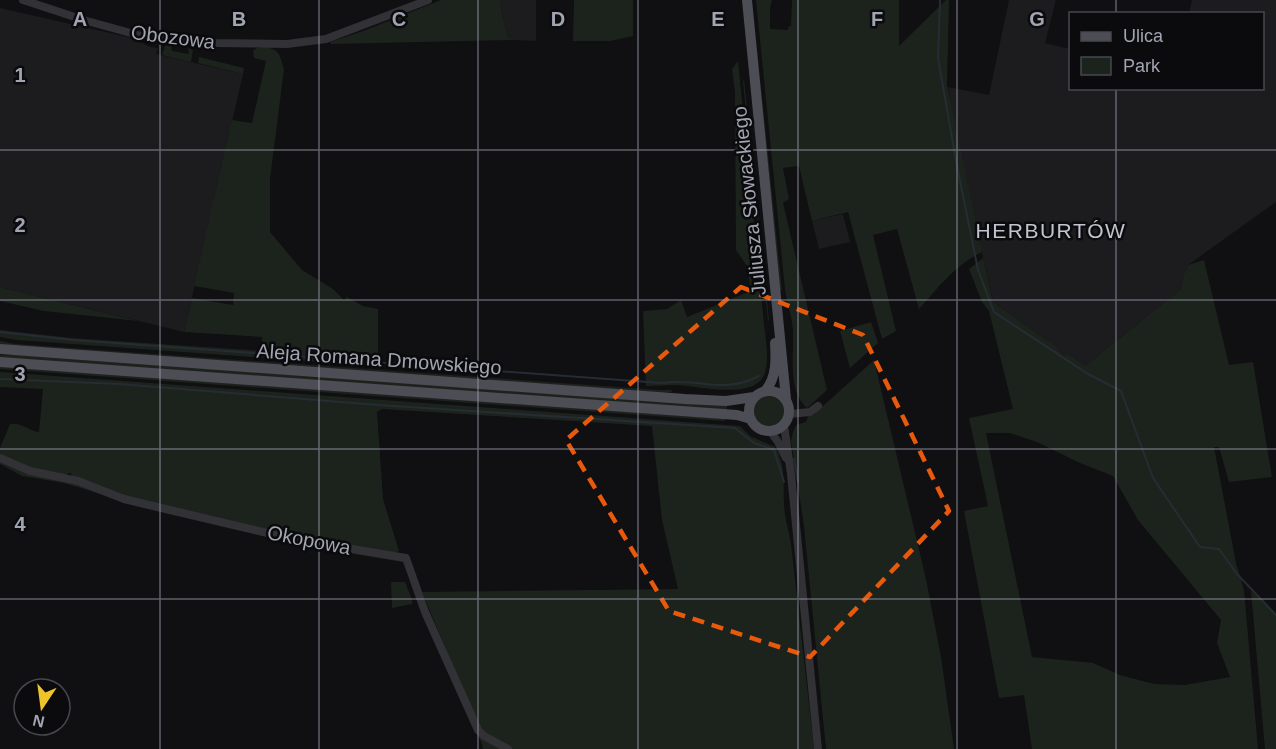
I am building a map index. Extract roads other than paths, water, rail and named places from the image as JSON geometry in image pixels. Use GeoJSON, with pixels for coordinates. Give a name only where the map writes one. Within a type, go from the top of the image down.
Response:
{"type":"FeatureCollection","features":[{"type":"Feature","properties":{"kind":"main road","name":"Juliusza Słowackiego"},"geometry":{"type":"LineString","coordinates":[[740,0],[775,347],[772,380],[765,391]]}},
{"type":"Feature","properties":{"kind":"main road","name":"Juliusza Słowackiego"},"geometry":{"type":"LineString","coordinates":[[747,0],[786,399]]}},
{"type":"Feature","properties":{"kind":"main road","name":"Aleja Romana Dmowskiego"},"geometry":{"type":"LineString","coordinates":[[0,349],[685,399],[726,401],[754,397]]}},
{"type":"Feature","properties":{"kind":"main road","name":"Aleja Romana Dmowskiego"},"geometry":{"type":"LineString","coordinates":[[0,362],[737,415],[751,419]]}},
{"type":"Feature","properties":{"kind":"main road"},"geometry":{"type":"LineString","coordinates":[[765,391],[777,392],[786,399],[790,414],[784,425],[770,431],[758,428],[751,419],[749,407],[754,397],[765,391]]}},
{"type":"Feature","properties":{"kind":"street","name":"Obozowa"},"geometry":{"type":"LineString","coordinates":[[23,0],[149,38],[214,43],[286,44],[334,37],[428,0]]}},
{"type":"Feature","properties":{"kind":"street"},"geometry":{"type":"LineString","coordinates":[[790,414],[810,412],[818,406]]}},
{"type":"Feature","properties":{"kind":"street"},"geometry":{"type":"LineString","coordinates":[[784,425],[818,749]]}},
{"type":"Feature","properties":{"kind":"street"},"geometry":{"type":"LineString","coordinates":[[770,431],[789,463]]}},
{"type":"Feature","properties":{"kind":"street","name":"Okopowa"},"geometry":{"type":"LineString","coordinates":[[0,458],[30,471],[78,481],[124,499],[293,539],[406,558],[425,612],[478,730],[484,736],[508,749]]}},
{"type":"Feature","properties":{"kind":"waterway"},"geometry":{"type":"LineString","coordinates":[[940,0],[938,58],[978,270],[994,312],[1088,374],[1121,391],[1153,478],[1200,547],[1219,549],[1237,574],[1276,615]]}},
{"type":"Feature","properties":{"kind":"waterway"},"geometry":{"type":"LineString","coordinates":[[0,332],[74,340],[662,383],[687,382],[722,385],[746,382],[759,376]]}},
{"type":"Feature","properties":{"kind":"waterway"},"geometry":{"type":"LineString","coordinates":[[0,379],[119,384],[378,405],[735,428],[754,443],[774,450],[784,482]]}},
{"type":"Feature","properties":{"kind":"waterway"},"geometry":{"type":"LineString","coordinates":[[794,459],[798,482]]}},
{"type":"Feature","properties":{"kind":"district","name":"HERBURTÓW"},"geometry":{"type":"Point","coordinates":[1051,231]}}]}
